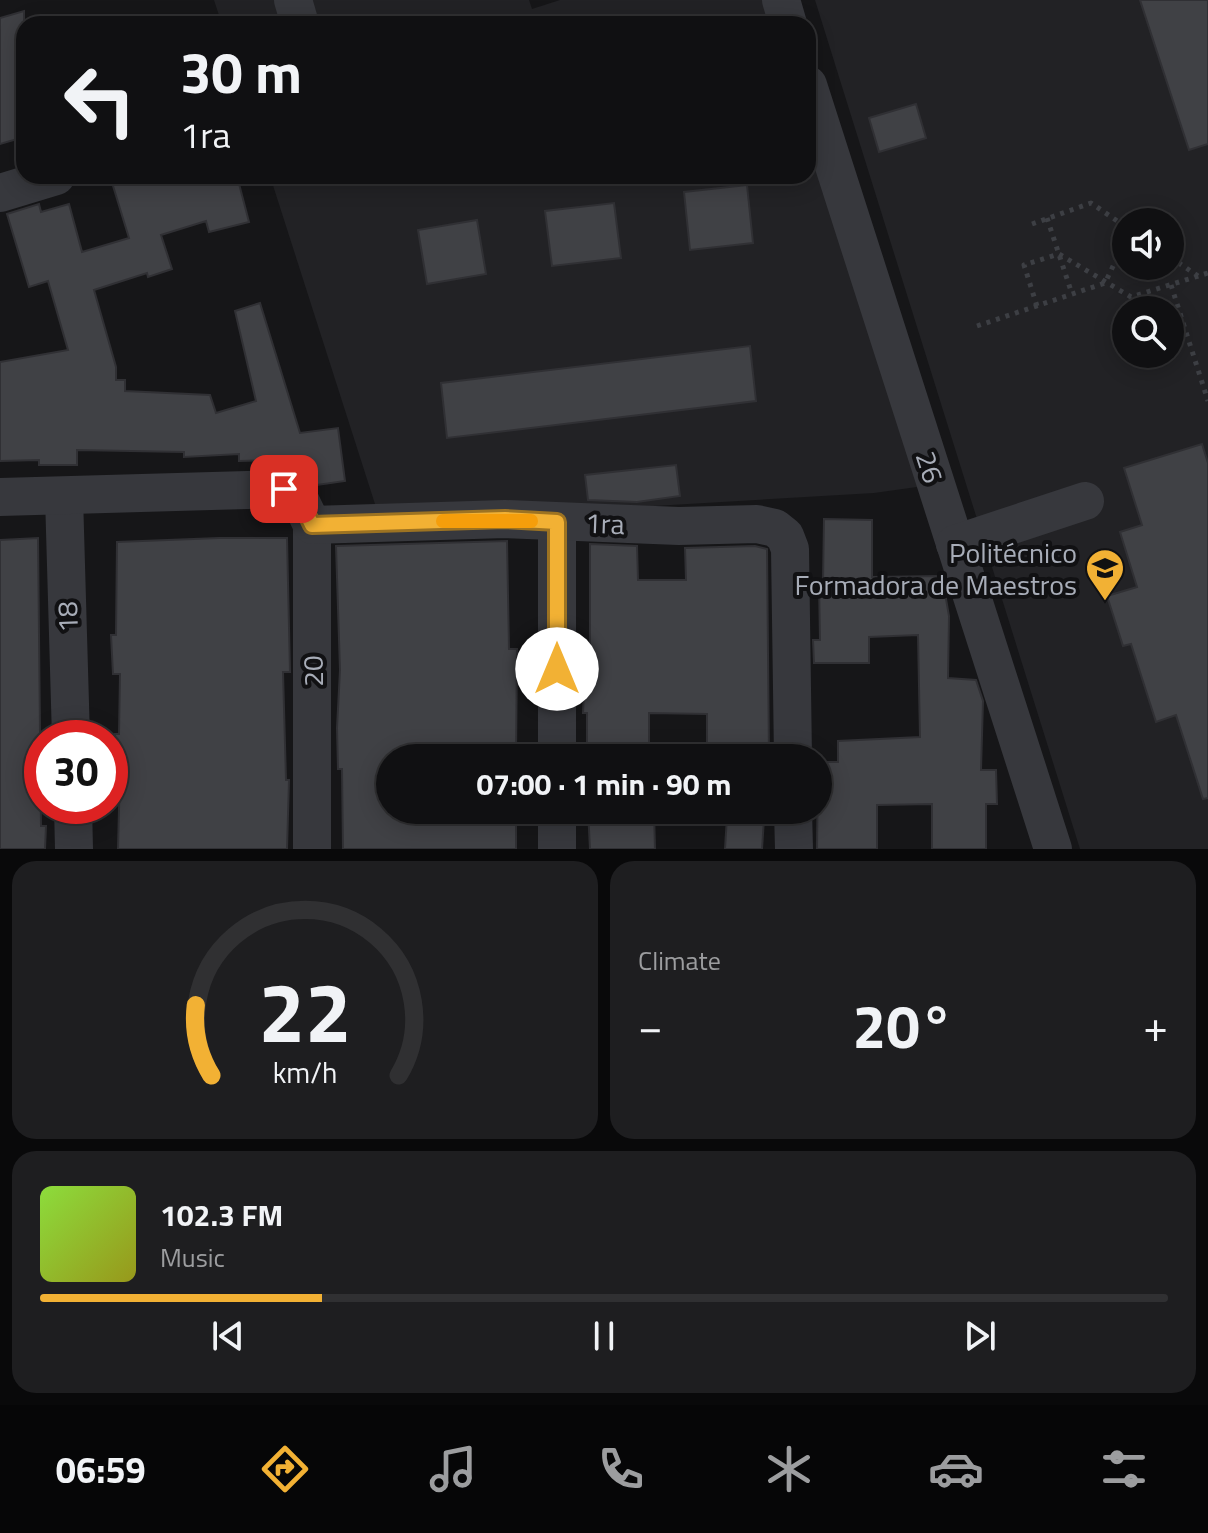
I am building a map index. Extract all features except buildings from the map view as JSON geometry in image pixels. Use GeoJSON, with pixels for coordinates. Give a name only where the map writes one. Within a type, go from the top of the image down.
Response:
{"type":"FeatureCollection","features":[{"type":"Feature","properties":{"kind":"street","name":"26"},"geometry":{"type":"LineString","coordinates":[[816,110],[1053,849]]}},
{"type":"Feature","properties":{"kind":"street"},"geometry":{"type":"LineString","coordinates":[[0,193],[30,184]]}},
{"type":"Feature","properties":{"kind":"street","name":"1ra"},"geometry":{"type":"LineString","coordinates":[[0,497],[284,489],[305,510],[557,522],[757,524],[775,528],[785,536],[790,549],[793,744]]}},
{"type":"Feature","properties":{"kind":"street","name":"18"},"geometry":{"type":"LineString","coordinates":[[64,496],[70,720]]}},
{"type":"Feature","properties":{"kind":"street"},"geometry":{"type":"LineString","coordinates":[[955,544],[1085,501]]}},
{"type":"Feature","properties":{"kind":"street","name":"20"},"geometry":{"type":"LineString","coordinates":[[305,510],[312,849]]}},
{"type":"Feature","properties":{"kind":"street"},"geometry":{"type":"LineString","coordinates":[[557,522],[557,744]]}},
{"type":"Feature","properties":{"kind":"street"},"geometry":{"type":"LineString","coordinates":[[73,824],[74,849]]}},
{"type":"Feature","properties":{"kind":"street"},"geometry":{"type":"LineString","coordinates":[[557,824],[557,849]]}},
{"type":"Feature","properties":{"kind":"street"},"geometry":{"type":"LineString","coordinates":[[793,824],[794,849]]}},
{"type":"Feature","properties":{"kind":"path"},"geometry":{"type":"LineString","coordinates":[[1032,224],[1091,203],[1112,217]]}},
{"type":"Feature","properties":{"kind":"path"},"geometry":{"type":"LineString","coordinates":[[1047,218],[1072,294]]}},
{"type":"Feature","properties":{"kind":"path"},"geometry":{"type":"LineString","coordinates":[[1037,306],[1024,265],[1059,254],[1131,297],[1208,273]]}},
{"type":"Feature","properties":{"kind":"path"},"geometry":{"type":"LineString","coordinates":[[1184,266],[1199,276]]}},
{"type":"Feature","properties":{"kind":"path"},"geometry":{"type":"LineString","coordinates":[[977,326],[1105,283],[1112,268]]}},
{"type":"Feature","properties":{"kind":"path"},"geometry":{"type":"LineString","coordinates":[[1171,285],[1208,401]]}},
{"type":"Feature","properties":{"kind":"shaded area"},"geometry":{"type":"Polygon","coordinates":[[[214,0],[529,0],[532,9],[560,0],[767,0],[772,16],[219,16],[214,0]]]}},
{"type":"Feature","properties":{"kind":"shaded area","name":"Politécnico Formadora de Maestros"},"geometry":{"type":"Polygon","coordinates":[[[815,0],[1208,0],[1208,849],[1080,849],[815,0]]]}},
{"type":"Feature","properties":{"kind":"shaded area"},"geometry":{"type":"Polygon","coordinates":[[[816,145],[931,485],[874,493],[586,510],[375,504],[273,184],[816,184],[816,145]]]}},
{"type":"Feature","properties":{"kind":"slow traffic"},"geometry":{"type":"LineString","coordinates":[[443,521],[531,521]]}},
{"type":"Feature","properties":{"kind":"place","name":"Politécnico Formadora de Maestros"},"geometry":{"type":"Point","coordinates":[1105,602]}},
{"type":"Feature","properties":{"kind":"route"},"geometry":{"type":"LineString","coordinates":[[284,489],[298,496],[312,525],[505,519],[557,522],[557,669]]}}]}
